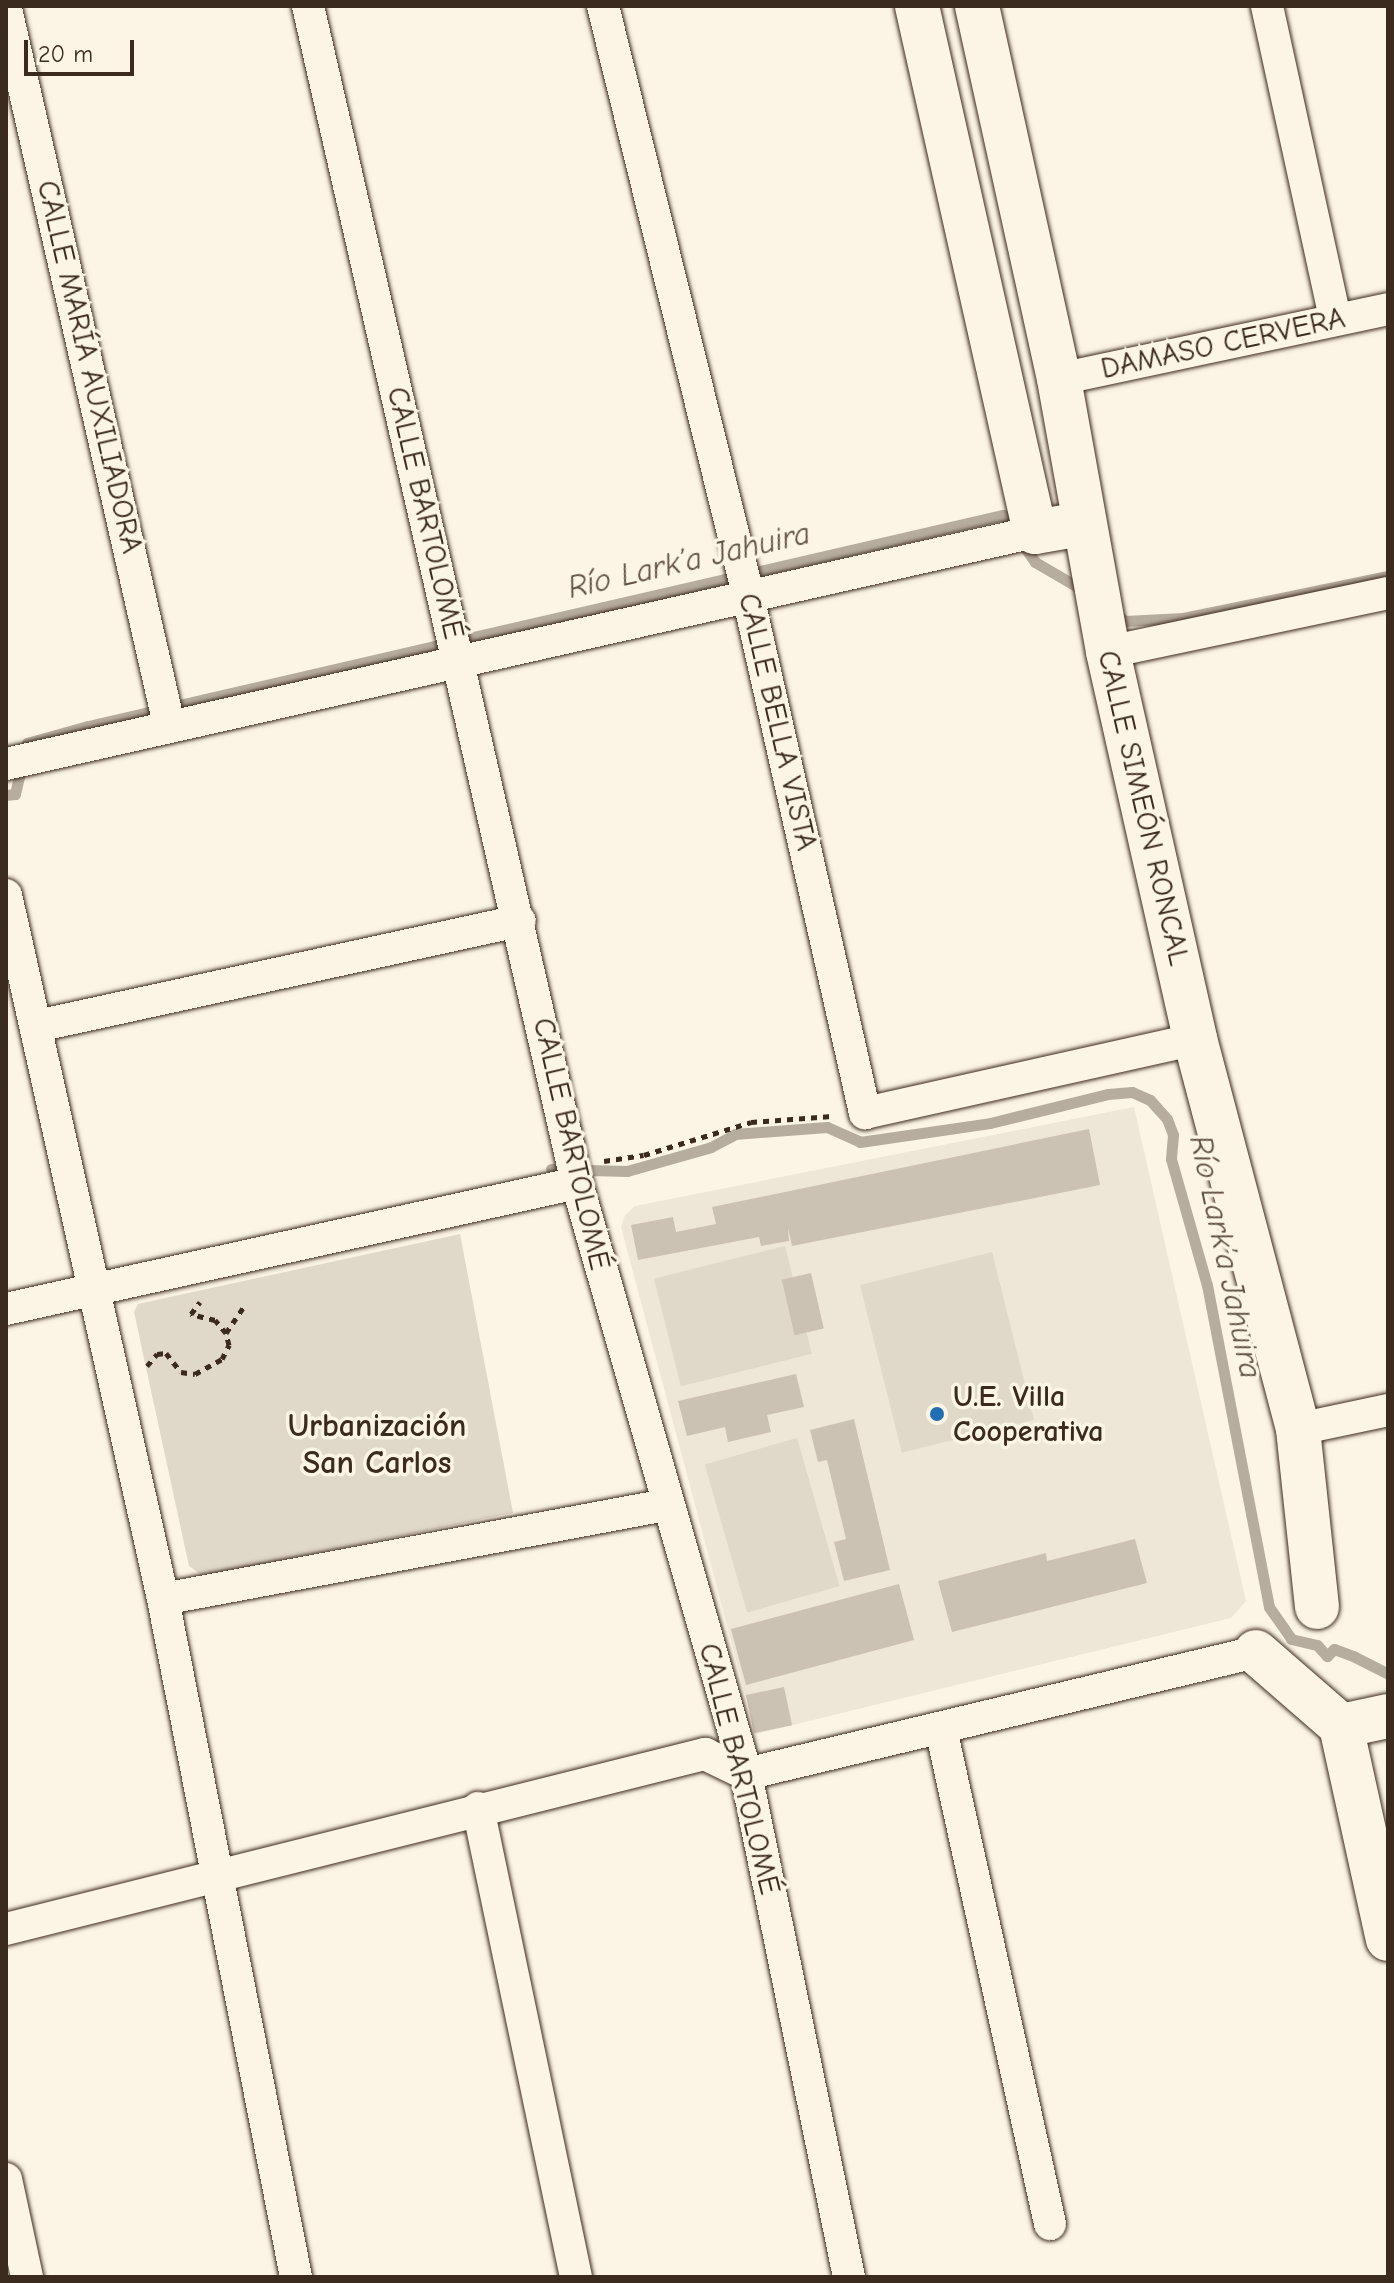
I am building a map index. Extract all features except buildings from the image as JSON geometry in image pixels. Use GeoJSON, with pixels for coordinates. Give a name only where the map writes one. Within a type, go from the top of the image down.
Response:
{"type":"FeatureCollection","features":[{"type":"Feature","properties":{"kind":"street","name":"CALLE BARTOLOMÉ"},"geometry":{"type":"LineString","coordinates":[[308,6],[520,921],[568,1148],[666,1505],[746,1774],[849,2277]]}},
{"type":"Feature","properties":{"kind":"street","name":"CALLE BELLA VISTA"},"geometry":{"type":"LineString","coordinates":[[603,6],[748,596],[865,1113]]}},
{"type":"Feature","properties":{"kind":"street"},"geometry":{"type":"LineString","coordinates":[[917,6],[1035,532]]}},
{"type":"Feature","properties":{"kind":"street","name":"CALLE SIMEÓN RONCAL"},"geometry":{"type":"LineString","coordinates":[[977,6],[1059,379],[1082,524],[1108,652],[1195,1039],[1298,1429],[1317,1607]]}},
{"type":"Feature","properties":{"kind":"street"},"geometry":{"type":"LineString","coordinates":[[1267,6],[1335,319]]}},
{"type":"Feature","properties":{"kind":"street","name":"CALLE MARÍA AUXILIADORA"},"geometry":{"type":"LineString","coordinates":[[6,9],[169,725]]}},
{"type":"Feature","properties":{"kind":"street","name":"DAMASO CERVERA"},"geometry":{"type":"LineString","coordinates":[[1059,379],[1388,309]]}},
{"type":"Feature","properties":{"kind":"street"},"geometry":{"type":"LineString","coordinates":[[6,764],[169,725],[1082,524]]}},
{"type":"Feature","properties":{"kind":"street"},"geometry":{"type":"LineString","coordinates":[[1108,652],[1388,593]]}},
{"type":"Feature","properties":{"kind":"street"},"geometry":{"type":"LineString","coordinates":[[6,895],[116,1375],[219,1877],[296,2277]]}},
{"type":"Feature","properties":{"kind":"street"},"geometry":{"type":"LineString","coordinates":[[37,1026],[520,921]]}},
{"type":"Feature","properties":{"kind":"street"},"geometry":{"type":"LineString","coordinates":[[865,1113],[1195,1039]]}},
{"type":"Feature","properties":{"kind":"street"},"geometry":{"type":"LineString","coordinates":[[6,1309],[577,1183]]}},
{"type":"Feature","properties":{"kind":"street"},"geometry":{"type":"LineString","coordinates":[[1298,1429],[1388,1410]]}},
{"type":"Feature","properties":{"kind":"street"},"geometry":{"type":"LineString","coordinates":[[163,1599],[666,1505]]}},
{"type":"Feature","properties":{"kind":"street"},"geometry":{"type":"LineString","coordinates":[[6,1929],[219,1877],[478,1808],[705,1754],[746,1774],[1256,1652],[1341,1726],[1388,1939]]}},
{"type":"Feature","properties":{"kind":"street"},"geometry":{"type":"LineString","coordinates":[[1341,1726],[1388,1716]]}},
{"type":"Feature","properties":{"kind":"street"},"geometry":{"type":"LineString","coordinates":[[941,1729],[1050,2224]]}},
{"type":"Feature","properties":{"kind":"street"},"geometry":{"type":"LineString","coordinates":[[478,1808],[576,2277]]}},
{"type":"Feature","properties":{"kind":"street"},"geometry":{"type":"LineString","coordinates":[[6,2179],[27,2277]]}},
{"type":"Feature","properties":{"kind":"path"},"geometry":{"type":"LineString","coordinates":[[568,1148],[610,1162],[751,1122],[865,1113]]}},
{"type":"Feature","properties":{"kind":"path"},"geometry":{"type":"LineString","coordinates":[[116,1375],[146,1368],[157,1354],[166,1353],[181,1372],[204,1373],[222,1359],[229,1345],[226,1333],[215,1320],[191,1314],[209,1290],[205,1265]]}},
{"type":"Feature","properties":{"kind":"path"},"geometry":{"type":"LineString","coordinates":[[226,1333],[245,1305]]}},
{"type":"Feature","properties":{"kind":"shaded area","name":"U.E. Villa Cooperativa"},"geometry":{"type":"Polygon","coordinates":[[[1134,1107],[1246,1601],[1231,1618],[756,1734],[621,1227],[625,1215],[635,1206],[1134,1107]]]}},
{"type":"Feature","properties":{"kind":"shaded area"},"geometry":{"type":"Polygon","coordinates":[[[460,1234],[513,1513],[203,1576],[189,1566],[134,1312],[138,1304],[460,1234]]]}},
{"type":"Feature","properties":{"kind":"shaded area"},"geometry":{"type":"Polygon","coordinates":[[[785,1246],[812,1354],[681,1386],[654,1279],[785,1246]]]}},
{"type":"Feature","properties":{"kind":"shaded area"},"geometry":{"type":"Polygon","coordinates":[[[992,1252],[1034,1420],[902,1453],[860,1285],[992,1252]]]}},
{"type":"Feature","properties":{"kind":"shaded area"},"geometry":{"type":"Polygon","coordinates":[[[797,1438],[839,1586],[747,1612],[705,1464],[797,1438]]]}},
{"type":"Feature","properties":{"kind":"waterway","name":"Río Lark’a Jahuira"},"geometry":{"type":"LineString","coordinates":[[6,795],[15,794],[27,743],[88,726],[1003,515],[1035,562],[1083,590]]}},
{"type":"Feature","properties":{"kind":"waterway","name":"Río Lark’a Jahuira"},"geometry":{"type":"LineString","coordinates":[[1113,612],[1125,621],[1183,618],[1388,576]]}},
{"type":"Feature","properties":{"kind":"waterway","name":"Río Lark’a Jahuira"},"geometry":{"type":"LineString","coordinates":[[551,1169],[627,1171],[711,1147],[735,1134],[827,1127],[860,1142],[990,1123],[1108,1094],[1132,1092],[1150,1100],[1167,1119],[1173,1135],[1171,1159],[1207,1285],[1269,1607],[1291,1639],[1317,1645],[1327,1656],[1334,1649],[1388,1674]]}},
{"type":"Feature","properties":{"kind":"place","name":"U.E. Villa Cooperativa"},"geometry":{"type":"Point","coordinates":[937,1414]}},
{"type":"Feature","properties":{"kind":"district","name":"Urbanización San Carlos"},"geometry":{"type":"Point","coordinates":[377,1446]}}]}
